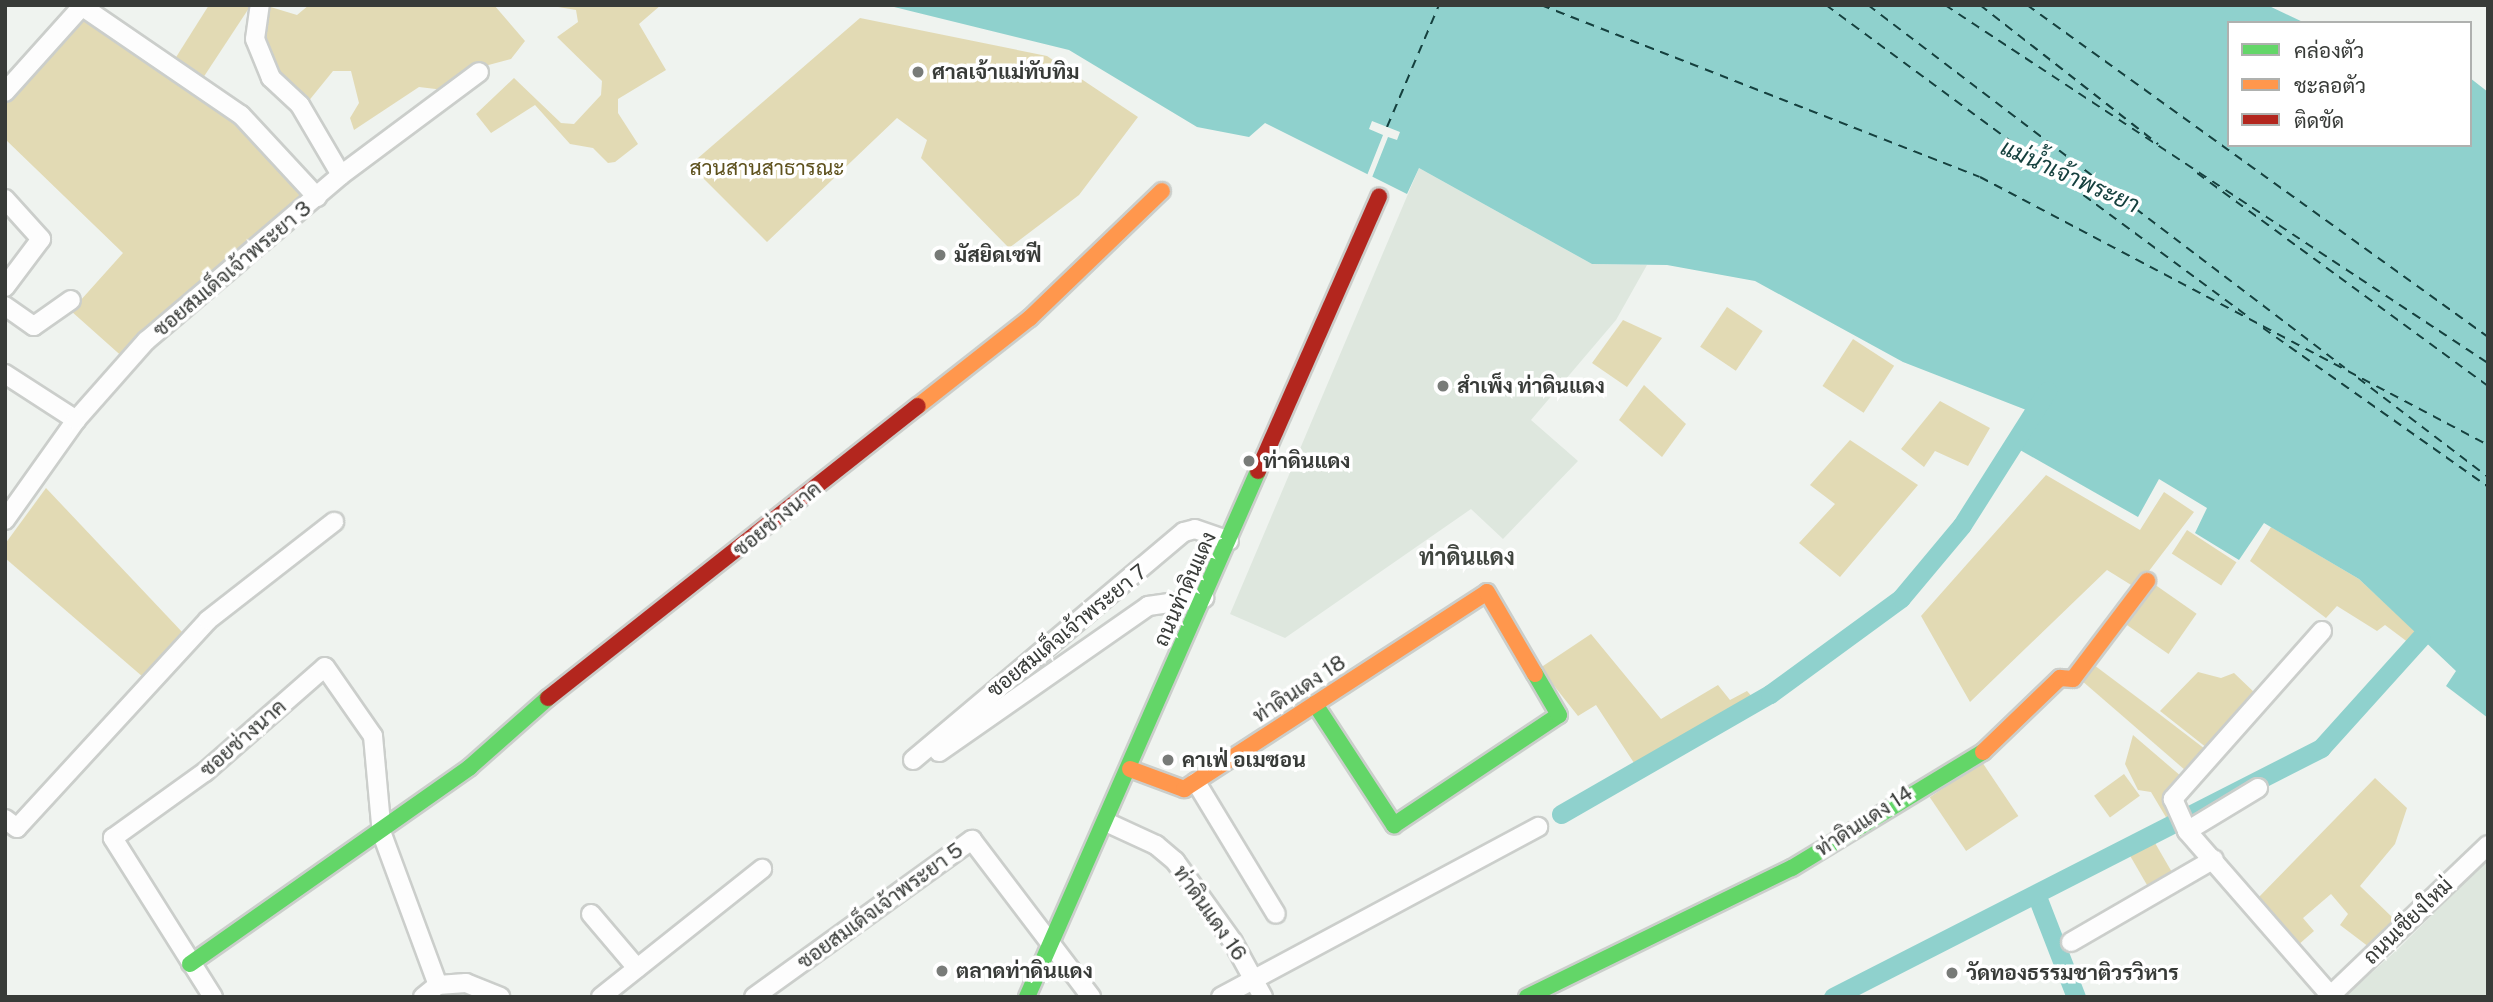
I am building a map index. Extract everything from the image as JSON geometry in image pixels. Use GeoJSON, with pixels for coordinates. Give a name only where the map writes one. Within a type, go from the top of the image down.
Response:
{"type":"FeatureCollection","features":[{"type":"Feature","properties":{"kind":"street"},"geometry":{"type":"LineString","coordinates":[[260,5],[256,39],[271,78],[300,105],[341,175]]}},
{"type":"Feature","properties":{"kind":"street"},"geometry":{"type":"LineString","coordinates":[[5,92],[83,6],[241,115],[317,198]]}},
{"type":"Feature","properties":{"kind":"street","name":"ซอยสมเด็จเจ้าพระยา 3"},"geometry":{"type":"LineString","coordinates":[[5,520],[76,420],[146,341],[341,175],[479,72]]}},
{"type":"Feature","properties":{"kind":"street","name":"ซอยช่างนาค"},"geometry":{"type":"LineString","coordinates":[[438,985],[382,834],[373,736],[325,667],[205,772],[113,838],[190,964],[382,834],[1030,318],[1161,191]]}},
{"type":"Feature","properties":{"kind":"street","name":"ถนนท่าดินแดง"},"geometry":{"type":"LineString","coordinates":[[1027,997],[1050,939],[1130,769],[1379,197]]}},
{"type":"Feature","properties":{"kind":"street"},"geometry":{"type":"LineString","coordinates":[[5,199],[41,239],[5,287]]}},
{"type":"Feature","properties":{"kind":"street"},"geometry":{"type":"LineString","coordinates":[[5,306],[34,326],[71,300]]}},
{"type":"Feature","properties":{"kind":"street"},"geometry":{"type":"LineString","coordinates":[[5,374],[76,420]]}},
{"type":"Feature","properties":{"kind":"street"},"geometry":{"type":"LineString","coordinates":[[5,819],[17,828],[208,620],[334,522]]}},
{"type":"Feature","properties":{"kind":"street","name":"ซอยสมเด็จเจ้าพระยา 7"},"geometry":{"type":"LineString","coordinates":[[1204,598],[1149,606],[915,763],[1184,533],[1195,529],[1229,541]]}},
{"type":"Feature","properties":{"kind":"street","name":"ท่าดินแดง 14"},"geometry":{"type":"LineString","coordinates":[[1527,997],[1792,868],[1916,788],[1978,757],[2060,678],[2073,679],[2147,580]]}},
{"type":"Feature","properties":{"kind":"street","name":"ท่าดินเดง 18"},"geometry":{"type":"LineString","coordinates":[[1130,769],[1173,789],[1196,782],[1315,704],[1487,592],[1559,715],[1401,824],[1390,822],[1315,704]]}},
{"type":"Feature","properties":{"kind":"street"},"geometry":{"type":"LineString","coordinates":[[2322,631],[2174,790],[2176,809],[2187,831],[2330,996]]}},
{"type":"Feature","properties":{"kind":"street"},"geometry":{"type":"LineString","coordinates":[[1196,782],[1276,914]]}},
{"type":"Feature","properties":{"kind":"street"},"geometry":{"type":"LineString","coordinates":[[2187,831],[2259,788]]}},
{"type":"Feature","properties":{"kind":"street","name":"ท่าดินแดง 16"},"geometry":{"type":"LineString","coordinates":[[1106,822],[1156,845],[1175,861],[1254,979],[1263,997]]}},
{"type":"Feature","properties":{"kind":"street"},"geometry":{"type":"LineString","coordinates":[[1221,997],[1538,827]]}},
{"type":"Feature","properties":{"kind":"street","name":"ซอยสมเด็จเจ้าพระยา 5"},"geometry":{"type":"LineString","coordinates":[[754,997],[972,840],[1050,939]]}},
{"type":"Feature","properties":{"kind":"street","name":"ถนนเชียงใหม่"},"geometry":{"type":"LineString","coordinates":[[2330,996],[2488,845]]}},
{"type":"Feature","properties":{"kind":"street"},"geometry":{"type":"LineString","coordinates":[[2071,942],[2214,859]]}},
{"type":"Feature","properties":{"kind":"street"},"geometry":{"type":"LineString","coordinates":[[601,997],[762,869]]}},
{"type":"Feature","properties":{"kind":"street"},"geometry":{"type":"LineString","coordinates":[[591,914],[637,968]]}},
{"type":"Feature","properties":{"kind":"street"},"geometry":{"type":"LineString","coordinates":[[1050,939],[1091,997]]}},
{"type":"Feature","properties":{"kind":"street"},"geometry":{"type":"LineString","coordinates":[[190,964],[213,997]]}},
{"type":"Feature","properties":{"kind":"street"},"geometry":{"type":"LineString","coordinates":[[423,997],[438,985],[466,983],[500,997]]}},
{"type":"Feature","properties":{"kind":"shaded area","name":"สำเพ็ง ท่าดินแดง"},"geometry":{"type":"Polygon","coordinates":[[[1419,168],[1592,264],[1647,265],[1616,320],[1531,420],[1578,461],[1503,539],[1471,509],[1285,638],[1230,614],[1419,168]]]}},
{"type":"Feature","properties":{"kind":"shaded area"},"geometry":{"type":"Polygon","coordinates":[[[2488,859],[2488,997],[2345,997],[2399,948],[2488,859]]]}},
{"type":"Feature","properties":{"kind":"green space"},"geometry":{"type":"Polygon","coordinates":[[[209,5],[251,5],[201,81],[173,62],[209,5]]]}},
{"type":"Feature","properties":{"kind":"green space"},"geometry":{"type":"Polygon","coordinates":[[[264,5],[297,15],[309,5],[494,5],[525,41],[511,59],[481,67],[444,90],[419,87],[354,130],[350,118],[359,103],[351,71],[333,71],[307,103],[275,73],[263,47],[264,5]]]}},
{"type":"Feature","properties":{"kind":"green space"},"geometry":{"type":"Polygon","coordinates":[[[546,5],[661,5],[639,24],[666,70],[618,99],[618,113],[638,144],[615,162],[608,163],[593,148],[570,144],[535,105],[491,133],[476,114],[514,78],[561,123],[574,124],[601,95],[602,81],[557,37],[578,22],[576,10],[546,5]]]}},
{"type":"Feature","properties":{"kind":"green space"},"geometry":{"type":"Polygon","coordinates":[[[84,15],[186,73],[314,197],[126,360],[71,311],[123,253],[5,139],[5,105],[84,15]]]}},
{"type":"Feature","properties":{"kind":"green space","name":"สวนสานสาธารณะ"},"geometry":{"type":"Polygon","coordinates":[[[860,18],[1047,56],[1138,117],[1079,195],[1009,248],[921,158],[927,140],[897,118],[767,242],[690,165],[860,18]]]}},
{"type":"Feature","properties":{"kind":"green space"},"geometry":{"type":"Polygon","coordinates":[[[1727,307],[1763,331],[1736,371],[1700,347],[1727,307]]]}},
{"type":"Feature","properties":{"kind":"green space"},"geometry":{"type":"Polygon","coordinates":[[[1623,320],[1662,338],[1627,387],[1592,363],[1623,320]]]}},
{"type":"Feature","properties":{"kind":"green space"},"geometry":{"type":"Polygon","coordinates":[[[1853,339],[1894,366],[1864,413],[1823,386],[1853,339]]]}},
{"type":"Feature","properties":{"kind":"green space"},"geometry":{"type":"Polygon","coordinates":[[[1644,385],[1686,424],[1662,457],[1619,420],[1644,385]]]}},
{"type":"Feature","properties":{"kind":"green space"},"geometry":{"type":"Polygon","coordinates":[[[1940,401],[1990,428],[1968,466],[1935,451],[1924,467],[1901,449],[1940,401]]]}},
{"type":"Feature","properties":{"kind":"green space"},"geometry":{"type":"Polygon","coordinates":[[[1850,440],[1918,485],[1840,577],[1799,543],[1835,504],[1810,485],[1850,440]]]}},
{"type":"Feature","properties":{"kind":"green space"},"geometry":{"type":"Polygon","coordinates":[[[2046,475],[2140,530],[2164,492],[2194,512],[2136,588],[2107,570],[1970,702],[1921,616],[2046,475]]]}},
{"type":"Feature","properties":{"kind":"green space"},"geometry":{"type":"Polygon","coordinates":[[[46,488],[184,634],[143,677],[5,558],[5,544],[46,488]]]}},
{"type":"Feature","properties":{"kind":"green space"},"geometry":{"type":"Polygon","coordinates":[[[2271,527],[2359,579],[2421,637],[2413,646],[2385,625],[2377,631],[2337,606],[2326,618],[2250,561],[2271,527]]]}},
{"type":"Feature","properties":{"kind":"green space"},"geometry":{"type":"Polygon","coordinates":[[[2187,530],[2236,562],[2221,586],[2172,553],[2187,530]]]}},
{"type":"Feature","properties":{"kind":"green space"},"geometry":{"type":"Polygon","coordinates":[[[2154,584],[2197,614],[2168,654],[2126,624],[2154,584]]]}},
{"type":"Feature","properties":{"kind":"green space"},"geometry":{"type":"Polygon","coordinates":[[[1591,634],[1661,719],[1718,685],[1730,700],[1747,691],[1755,700],[1636,766],[1596,705],[1578,716],[1540,668],[1591,634]]]}},
{"type":"Feature","properties":{"kind":"green space"},"geometry":{"type":"Polygon","coordinates":[[[2094,665],[2205,749],[2185,770],[2081,680],[2094,665]]]}},
{"type":"Feature","properties":{"kind":"green space"},"geometry":{"type":"Polygon","coordinates":[[[2198,672],[2221,678],[2234,673],[2256,694],[2207,748],[2160,711],[2198,672]]]}},
{"type":"Feature","properties":{"kind":"green space"},"geometry":{"type":"Polygon","coordinates":[[[2133,735],[2182,777],[2174,816],[2167,819],[2151,792],[2138,790],[2125,764],[2133,735]]]}},
{"type":"Feature","properties":{"kind":"green space"},"geometry":{"type":"Polygon","coordinates":[[[1982,762],[2018,816],[1966,851],[1930,797],[1982,762]]]}},
{"type":"Feature","properties":{"kind":"green space"},"geometry":{"type":"Polygon","coordinates":[[[2124,774],[2140,796],[2110,818],[2094,796],[2124,774]]]}},
{"type":"Feature","properties":{"kind":"green space"},"geometry":{"type":"Polygon","coordinates":[[[2375,778],[2407,808],[2395,844],[2360,886],[2394,919],[2369,947],[2340,925],[2348,914],[2331,894],[2303,918],[2314,931],[2297,946],[2257,899],[2375,778]]]}},
{"type":"Feature","properties":{"kind":"green space"},"geometry":{"type":"Polygon","coordinates":[[[2151,836],[2174,876],[2150,890],[2127,850],[2151,836]]]}},
{"type":"Feature","properties":{"kind":"water","name":"แม่น้ำเจ้าพระยา"},"geometry":{"type":"Polygon","coordinates":[[[886,5],[2267,5],[2301,21],[2227,21],[2227,147],[2472,147],[2472,80],[2488,92],[2488,718],[2446,686],[2456,671],[2359,579],[2264,523],[2239,560],[2195,533],[2207,508],[2159,479],[2138,517],[2020,450],[2034,413],[1903,362],[1755,281],[1667,265],[1592,264],[1419,168],[1407,194],[1265,123],[1249,137],[1197,127],[1069,50],[886,5]]]}},
{"type":"Feature","properties":{"kind":"pier"},"geometry":{"type":"Polygon","coordinates":[[[1372,121],[1400,132],[1397,140],[1388,137],[1371,180],[1366,178],[1383,135],[1369,129],[1372,121]]]}},
{"type":"Feature","properties":{"kind":"waterway"},"geometry":{"type":"LineString","coordinates":[[1561,814],[1770,694],[1901,598],[1962,525],[2047,391]]}},
{"type":"Feature","properties":{"kind":"waterway"},"geometry":{"type":"LineString","coordinates":[[1833,997],[2321,748],[2421,637]]}},
{"type":"Feature","properties":{"kind":"waterway"},"geometry":{"type":"LineString","coordinates":[[2036,894],[2076,997]]}},
{"type":"Feature","properties":{"kind":"ferry route"},"geometry":{"type":"LineString","coordinates":[[1387,127],[1439,5]]}},
{"type":"Feature","properties":{"kind":"ferry route"},"geometry":{"type":"LineString","coordinates":[[1541,5],[1980,177],[2488,445]]}},
{"type":"Feature","properties":{"kind":"ferry route"},"geometry":{"type":"LineString","coordinates":[[1826,5],[2250,318]]}},
{"type":"Feature","properties":{"kind":"ferry route"},"geometry":{"type":"LineString","coordinates":[[1868,5],[2345,368]]}},
{"type":"Feature","properties":{"kind":"ferry route"},"geometry":{"type":"LineString","coordinates":[[1945,5],[2488,363]]}},
{"type":"Feature","properties":{"kind":"ferry route"},"geometry":{"type":"LineString","coordinates":[[1980,5],[2158,144]]}},
{"type":"Feature","properties":{"kind":"ferry route"},"geometry":{"type":"LineString","coordinates":[[2027,5],[2488,337]]}},
{"type":"Feature","properties":{"kind":"ferry route"},"geometry":{"type":"LineString","coordinates":[[2197,173],[2488,386]]}},
{"type":"Feature","properties":{"kind":"ferry route"},"geometry":{"type":"LineString","coordinates":[[2263,328],[2488,487]]}},
{"type":"Feature","properties":{"kind":"ferry route"},"geometry":{"type":"LineString","coordinates":[[2358,378],[2488,477]]}},
{"type":"Feature","properties":{"kind":"traffic: fast"},"geometry":{"type":"LineString","coordinates":[[1027,997],[1258,471]]}},
{"type":"Feature","properties":{"kind":"traffic: fast"},"geometry":{"type":"LineString","coordinates":[[1315,704],[1394,825],[1559,715],[1535,674]]}},
{"type":"Feature","properties":{"kind":"traffic: fast"},"geometry":{"type":"LineString","coordinates":[[190,964],[470,767],[548,698]]}},
{"type":"Feature","properties":{"kind":"traffic: fast"},"geometry":{"type":"LineString","coordinates":[[1527,997],[1792,868],[1983,752]]}},
{"type":"Feature","properties":{"kind":"traffic: slow"},"geometry":{"type":"LineString","coordinates":[[918,406],[1030,318],[1162,191]]}},
{"type":"Feature","properties":{"kind":"traffic: slow"},"geometry":{"type":"LineString","coordinates":[[1983,752],[2060,678],[2073,679],[2147,581]]}},
{"type":"Feature","properties":{"kind":"traffic: slow"},"geometry":{"type":"LineString","coordinates":[[1130,769],[1184,789],[1487,592],[1535,674]]}},
{"type":"Feature","properties":{"kind":"traffic: jam"},"geometry":{"type":"LineString","coordinates":[[1258,471],[1379,197]]}},
{"type":"Feature","properties":{"kind":"traffic: jam"},"geometry":{"type":"LineString","coordinates":[[548,698],[918,406]]}},
{"type":"Feature","properties":{"kind":"place","name":"ศาลเจ้าแม่ทับทิม"},"geometry":{"type":"Point","coordinates":[918,72]}},
{"type":"Feature","properties":{"kind":"place","name":"มัสยิดเซฟี"},"geometry":{"type":"Point","coordinates":[940,255]}},
{"type":"Feature","properties":{"kind":"place","name":"สำเพ็ง ท่าดินแดง"},"geometry":{"type":"Point","coordinates":[1443,386]}},
{"type":"Feature","properties":{"kind":"place","name":"ท่าดินแดง"},"geometry":{"type":"Point","coordinates":[1249,461]}},
{"type":"Feature","properties":{"kind":"place","name":"คาเฟ่ อเมซอน"},"geometry":{"type":"Point","coordinates":[1168,760]}},
{"type":"Feature","properties":{"kind":"place","name":"ตลาดท่าดินแดง"},"geometry":{"type":"Point","coordinates":[942,971]}},
{"type":"Feature","properties":{"kind":"place","name":"วัดทองธรรมชาติวรวิหาร"},"geometry":{"type":"Point","coordinates":[1952,973]}},
{"type":"Feature","properties":{"kind":"district","name":"ท่าดินแดง"},"geometry":{"type":"Point","coordinates":[1467,557]}}]}
